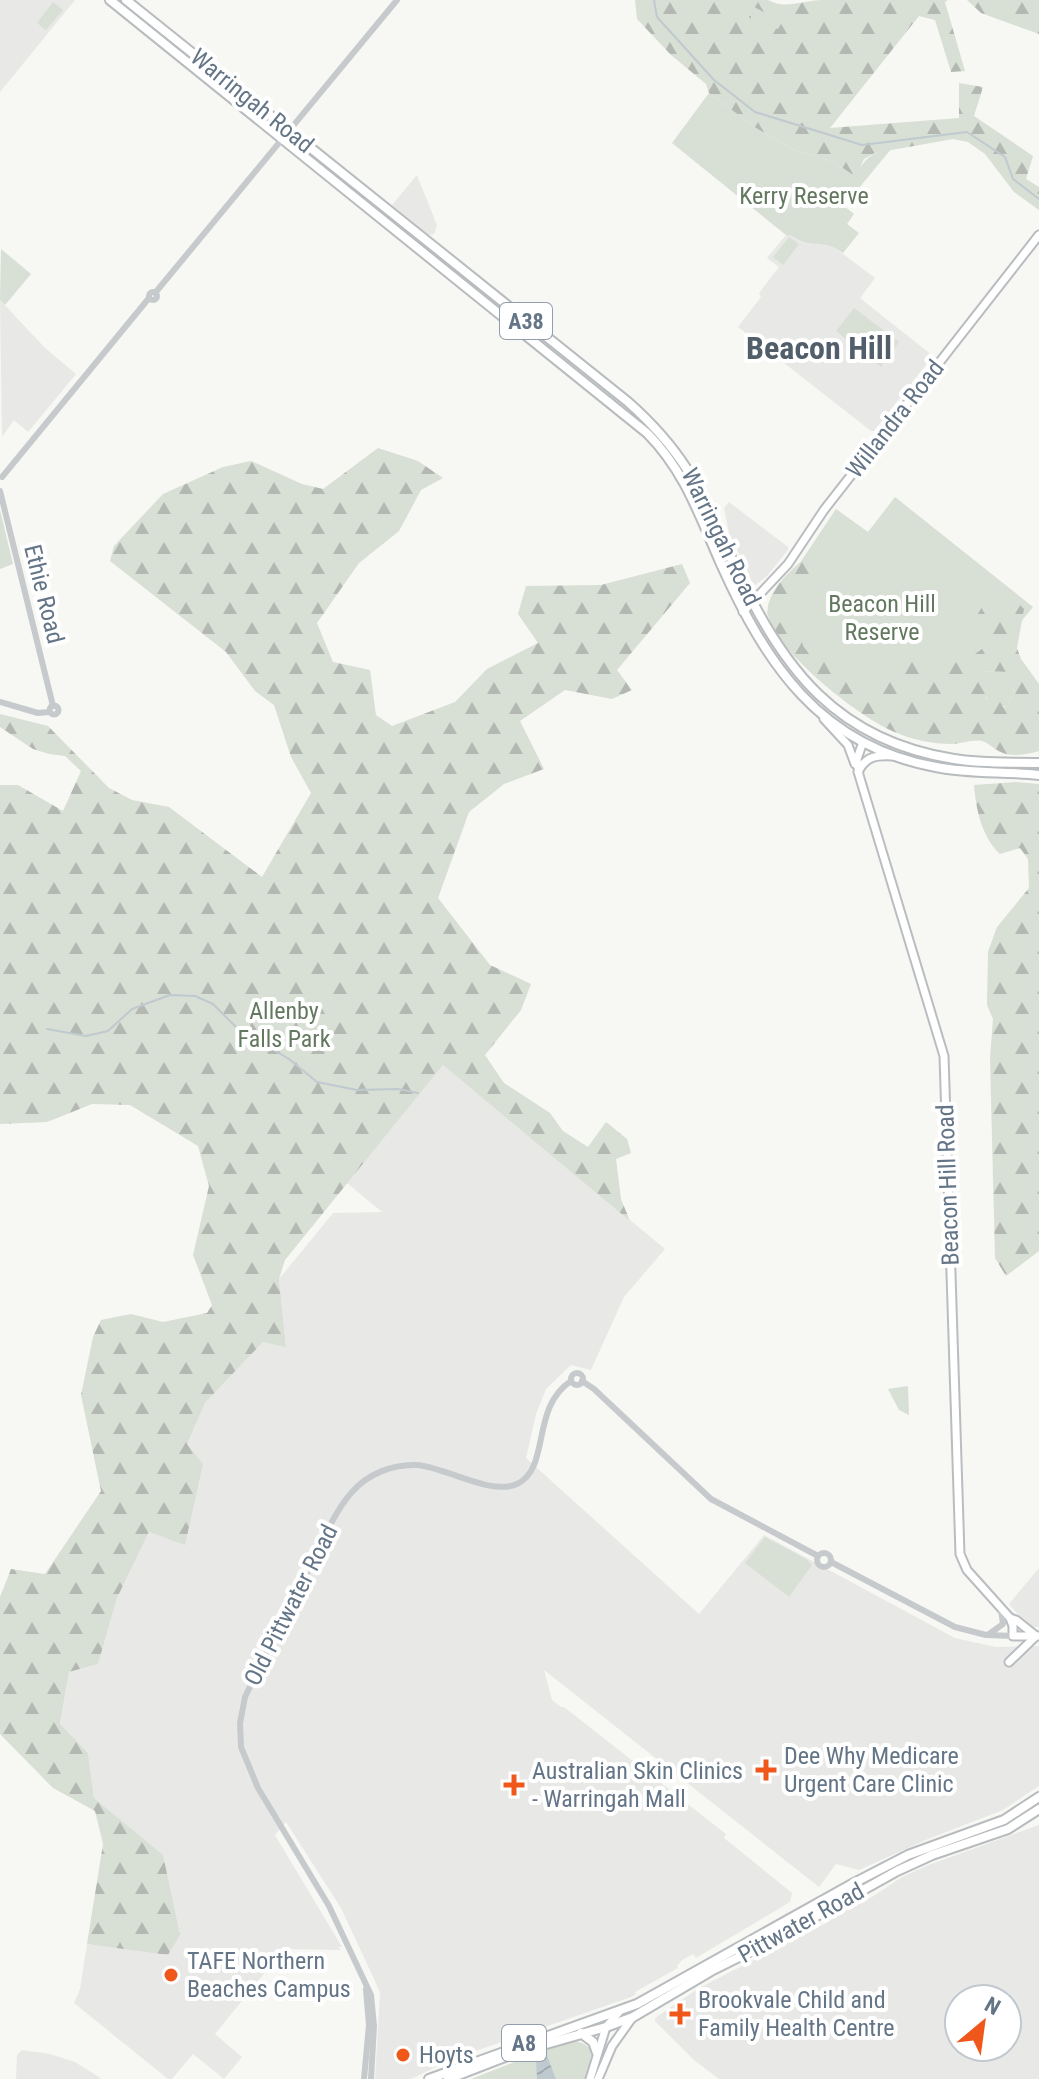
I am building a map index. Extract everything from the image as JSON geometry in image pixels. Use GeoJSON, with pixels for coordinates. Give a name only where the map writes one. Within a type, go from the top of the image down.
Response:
{"type":"FeatureCollection","features":[{"type":"Feature","properties":{"kind":"highway","name":"Warringah Road"},"geometry":{"type":"LineString","coordinates":[[110,0],[654,439],[695,500],[743,612],[767,653],[786,678],[820,712],[863,742],[896,756],[953,770],[1039,775]]}},
{"type":"Feature","properties":{"kind":"highway","name":"Warringah Road"},"geometry":{"type":"LineString","coordinates":[[126,0],[657,428],[700,487],[753,602],[778,647],[813,691],[833,709],[870,731],[921,752],[952,759],[1039,763]]}},
{"type":"Feature","properties":{"kind":"highway"},"geometry":{"type":"LineString","coordinates":[[863,742],[870,731]]}},
{"type":"Feature","properties":{"kind":"highway","name":"Pittwater Road"},"geometry":{"type":"LineString","coordinates":[[621,2011],[908,1855],[1014,1815],[1039,1797]]}},
{"type":"Feature","properties":{"kind":"highway","name":"Pittwater Road"},"geometry":{"type":"LineString","coordinates":[[633,2017],[711,1971],[915,1862],[1008,1829],[1039,1809]]}},
{"type":"Feature","properties":{"kind":"highway"},"geometry":{"type":"LineString","coordinates":[[820,1902],[828,1909]]}},
{"type":"Feature","properties":{"kind":"highway","name":"A8"},"geometry":{"type":"LineString","coordinates":[[429,2079],[621,2011]]}},
{"type":"Feature","properties":{"kind":"highway","name":"A8"},"geometry":{"type":"LineString","coordinates":[[448,2079],[518,2052],[633,2017]]}},
{"type":"Feature","properties":{"kind":"highway"},"geometry":{"type":"LineString","coordinates":[[581,2033],[593,2042],[597,2053]]}},
{"type":"Feature","properties":{"kind":"main road","name":"Willandra Road"},"geometry":{"type":"LineString","coordinates":[[743,612],[788,564],[828,504],[1039,235]]}},
{"type":"Feature","properties":{"kind":"main road","name":"Warringah Road"},"geometry":{"type":"LineString","coordinates":[[820,712],[848,745],[857,769]]}},
{"type":"Feature","properties":{"kind":"main road"},"geometry":{"type":"LineString","coordinates":[[857,769],[863,742]]}},
{"type":"Feature","properties":{"kind":"main road"},"geometry":{"type":"LineString","coordinates":[[857,769],[871,757],[896,756]]}},
{"type":"Feature","properties":{"kind":"main road","name":"Beacon Hill Road"},"geometry":{"type":"LineString","coordinates":[[857,769],[944,1056],[960,1554],[967,1570],[1010,1618],[1038,1636]]}},
{"type":"Feature","properties":{"kind":"main road"},"geometry":{"type":"LineString","coordinates":[[1010,1618],[1013,1636],[1038,1636]]}},
{"type":"Feature","properties":{"kind":"main road"},"geometry":{"type":"LineString","coordinates":[[1009,1662],[1038,1636]]}},
{"type":"Feature","properties":{"kind":"main road"},"geometry":{"type":"LineString","coordinates":[[590,2079],[606,2027],[621,2011]]}},
{"type":"Feature","properties":{"kind":"main road","name":"Pittwater Road"},"geometry":{"type":"LineString","coordinates":[[598,2079],[612,2046],[633,2017]]}},
{"type":"Feature","properties":{"kind":"street"},"geometry":{"type":"LineString","coordinates":[[1,478],[397,0]]}},
{"type":"Feature","properties":{"kind":"street","name":"Ethie Road"},"geometry":{"type":"LineString","coordinates":[[0,491],[51,709],[38,713],[0,702]]}},
{"type":"Feature","properties":{"kind":"street","name":"Old Pittwater Road"},"geometry":{"type":"LineString","coordinates":[[371,2079],[374,2013],[371,1995],[336,1920],[258,1788],[241,1747],[240,1723],[245,1697],[331,1524],[353,1491],[377,1473],[402,1466],[433,1468],[497,1487],[520,1482],[534,1466],[549,1406],[571,1381],[572,1375],[577,1373],[582,1381],[711,1499],[818,1556],[827,1553],[831,1562],[949,1624],[986,1635]]}},
{"type":"Feature","properties":{"kind":"street"},"geometry":{"type":"LineString","coordinates":[[986,1635],[1003,1624],[1001,1608]]}},
{"type":"Feature","properties":{"kind":"street"},"geometry":{"type":"LineString","coordinates":[[986,1635],[1013,1636]]}},
{"type":"Feature","properties":{"kind":"street","name":"Old Pittwater Road"},"geometry":{"type":"LineString","coordinates":[[364,2079],[369,2025],[366,1989]]}},
{"type":"Feature","properties":{"kind":"shaded area"},"geometry":{"type":"Polygon","coordinates":[[[0,0],[75,0],[0,92],[0,0]]]}},
{"type":"Feature","properties":{"kind":"shaded area"},"geometry":{"type":"Polygon","coordinates":[[[417,175],[437,225],[434,234],[429,235],[392,205],[417,175]]]}},
{"type":"Feature","properties":{"kind":"shaded area"},"geometry":{"type":"Polygon","coordinates":[[[792,234],[802,242],[830,244],[875,278],[860,298],[933,356],[874,431],[738,327],[779,267],[767,258],[786,235],[792,234]]]}},
{"type":"Feature","properties":{"kind":"shaded area"},"geometry":{"type":"Polygon","coordinates":[[[0,300],[45,348],[76,374],[28,432],[14,420],[2,437],[0,300]]]}},
{"type":"Feature","properties":{"kind":"shaded area"},"geometry":{"type":"Polygon","coordinates":[[[729,502],[788,547],[767,576],[754,586],[729,533],[724,508],[729,502]]]}},
{"type":"Feature","properties":{"kind":"shaded area"},"geometry":{"type":"Polygon","coordinates":[[[443,1065],[665,1249],[624,1297],[591,1370],[571,1365],[546,1389],[536,1414],[526,1458],[699,1614],[764,1535],[955,1638],[996,1647],[1039,1646],[1039,1786],[1003,1810],[859,1870],[836,1864],[819,1887],[544,1670],[552,1700],[726,1834],[724,1838],[792,1893],[790,1902],[696,1958],[693,1954],[682,1960],[678,1968],[631,1997],[450,2060],[411,2079],[375,2079],[380,1992],[341,1908],[286,1822],[275,1835],[342,1947],[339,1947],[340,1950],[284,1949],[215,2034],[242,2057],[224,2079],[193,2054],[172,2079],[168,2079],[74,2003],[80,1989],[87,1944],[91,1945],[162,1855],[94,1798],[88,1753],[60,1725],[69,1672],[98,1664],[117,1598],[149,1532],[185,1544],[186,1445],[205,1403],[263,1342],[286,1346],[279,1279],[333,1213],[382,1212],[347,1183],[443,1065]]]}},
{"type":"Feature","properties":{"kind":"shaded area"},"geometry":{"type":"Polygon","coordinates":[[[1039,1568],[1039,1627],[1029,1627],[1009,1604],[1039,1568]]]}},
{"type":"Feature","properties":{"kind":"shaded area"},"geometry":{"type":"Polygon","coordinates":[[[1039,1825],[1039,2079],[719,2079],[694,2060],[655,2021],[655,2018],[699,1988],[826,1923],[851,1904],[872,1897],[902,1877],[1039,1825]]]}},
{"type":"Feature","properties":{"kind":"shaded area"},"geometry":{"type":"Polygon","coordinates":[[[22,2050],[75,2062],[102,2079],[16,2079],[17,2055],[22,2050]]]}},
{"type":"Feature","properties":{"kind":"green space"},"geometry":{"type":"Polygon","coordinates":[[[635,0],[768,0],[788,4],[822,0],[948,0],[945,2],[965,71],[951,72],[935,20],[919,16],[830,128],[959,118],[959,83],[983,87],[974,116],[1033,156],[1026,179],[1039,187],[1039,210],[1014,192],[985,154],[968,142],[953,139],[875,153],[864,159],[856,177],[834,162],[792,149],[756,128],[709,93],[706,84],[671,55],[637,19],[635,0]]]}},
{"type":"Feature","properties":{"kind":"green space"},"geometry":{"type":"Polygon","coordinates":[[[967,0],[1039,0],[1039,34],[981,13],[967,0]]]}},
{"type":"Feature","properties":{"kind":"green space"},"geometry":{"type":"Polygon","coordinates":[[[53,2],[63,10],[46,30],[37,23],[53,2]]]}},
{"type":"Feature","properties":{"kind":"green space"},"geometry":{"type":"Polygon","coordinates":[[[745,2],[782,22],[778,29],[752,20],[742,9],[745,2]]]}},
{"type":"Feature","properties":{"kind":"green space","name":"Kerry Reserve"},"geometry":{"type":"Polygon","coordinates":[[[709,93],[756,128],[792,149],[834,162],[855,176],[869,157],[892,148],[844,206],[854,214],[847,224],[859,233],[843,253],[828,245],[804,242],[786,235],[672,143],[709,93]]]}},
{"type":"Feature","properties":{"kind":"green space"},"geometry":{"type":"Polygon","coordinates":[[[789,237],[799,244],[783,265],[773,257],[789,237]]]}},
{"type":"Feature","properties":{"kind":"green space"},"geometry":{"type":"Polygon","coordinates":[[[1,249],[31,274],[5,305],[0,300],[1,249]]]}},
{"type":"Feature","properties":{"kind":"green space"},"geometry":{"type":"Polygon","coordinates":[[[854,308],[899,342],[881,367],[836,331],[854,308]]]}},
{"type":"Feature","properties":{"kind":"green space","name":"Allenby Falls Park"},"geometry":{"type":"Polygon","coordinates":[[[378,448],[418,461],[443,478],[421,490],[399,531],[359,563],[317,623],[333,662],[370,670],[376,715],[392,726],[455,702],[487,669],[538,643],[518,614],[526,586],[601,585],[682,564],[690,583],[617,670],[632,690],[612,699],[565,690],[520,721],[544,769],[504,784],[469,812],[438,898],[490,965],[531,984],[521,1010],[485,1055],[504,1083],[550,1113],[563,1131],[588,1147],[606,1122],[627,1139],[631,1153],[616,1159],[621,1199],[630,1221],[443,1065],[285,1260],[279,1279],[286,1347],[263,1342],[205,1403],[187,1444],[203,1464],[185,1545],[149,1532],[117,1598],[98,1664],[69,1672],[60,1724],[88,1753],[94,1798],[163,1855],[180,1935],[168,1955],[87,1944],[103,1844],[95,1811],[53,1788],[0,1734],[0,1597],[11,1569],[45,1574],[101,1491],[81,1395],[93,1337],[101,1320],[131,1314],[163,1322],[207,1313],[212,1305],[193,1255],[209,1186],[198,1146],[130,1105],[92,1104],[47,1122],[0,1124],[0,785],[18,785],[63,811],[81,771],[65,756],[33,749],[0,727],[0,714],[48,726],[109,788],[132,800],[169,807],[262,877],[311,793],[291,757],[274,705],[255,691],[226,652],[110,561],[114,546],[163,494],[223,467],[251,461],[302,484],[323,489],[378,448]]]}},
{"type":"Feature","properties":{"kind":"green space","name":"Beacon Hill Reserve"},"geometry":{"type":"Polygon","coordinates":[[[895,497],[1033,607],[996,652],[867,713],[767,612],[836,509],[868,532],[895,497]]]}},
{"type":"Feature","properties":{"kind":"green space"},"geometry":{"type":"Polygon","coordinates":[[[0,510],[13,564],[0,569],[0,510]]]}},
{"type":"Feature","properties":{"kind":"green space"},"geometry":{"type":"Polygon","coordinates":[[[808,557],[819,560],[785,618],[801,634],[803,646],[812,657],[819,657],[869,683],[879,682],[907,652],[925,653],[943,661],[975,654],[986,646],[984,629],[974,620],[989,596],[1009,594],[1024,609],[1017,648],[1039,684],[1039,751],[1012,755],[982,741],[951,744],[917,740],[881,725],[843,700],[787,648],[768,615],[770,598],[775,590],[808,557]],[[980,671],[979,677],[988,684],[986,698],[989,702],[1002,701],[1003,707],[1007,707],[1015,692],[1009,683],[1009,672],[980,671]]]}},
{"type":"Feature","properties":{"kind":"green space"},"geometry":{"type":"Polygon","coordinates":[[[980,671],[1010,672],[1009,683],[1015,692],[1007,707],[989,703],[978,677],[980,671]]]}},
{"type":"Feature","properties":{"kind":"green space"},"geometry":{"type":"Polygon","coordinates":[[[1039,784],[1039,1251],[1006,1276],[995,1258],[990,1058],[993,1019],[987,1005],[988,952],[997,927],[1029,888],[1028,859],[1020,848],[1000,854],[994,847],[981,822],[974,785],[1039,784]]]}},
{"type":"Feature","properties":{"kind":"green space"},"geometry":{"type":"Polygon","coordinates":[[[908,1386],[909,1415],[899,1410],[888,1389],[908,1386]]]}},
{"type":"Feature","properties":{"kind":"green space"},"geometry":{"type":"Polygon","coordinates":[[[765,1537],[812,1565],[789,1597],[745,1563],[765,1537]]]}},
{"type":"Feature","properties":{"kind":"green space"},"geometry":{"type":"Polygon","coordinates":[[[571,2040],[586,2045],[591,2053],[585,2079],[471,2079],[571,2040]]]}},
{"type":"Feature","properties":{"kind":"water"},"geometry":{"type":"Polygon","coordinates":[[[547,2056],[556,2079],[537,2079],[536,2059],[547,2056]]]}},
{"type":"Feature","properties":{"kind":"waterway"},"geometry":{"type":"LineString","coordinates":[[654,0],[657,17],[714,80],[755,112],[862,145],[967,132],[1005,157],[1013,179],[1039,199]]}},
{"type":"Feature","properties":{"kind":"waterway"},"geometry":{"type":"LineString","coordinates":[[47,1029],[86,1036],[108,1031],[132,1009],[170,995],[195,996],[213,1004],[238,1029],[289,1059],[317,1082],[357,1090],[398,1089],[418,1093]]}},
{"type":"Feature","properties":{"kind":"place","name":"Dee Why Medicare Urgent Care Clinic"},"geometry":{"type":"Point","coordinates":[766,1770]}},
{"type":"Feature","properties":{"kind":"place","name":"Australian Skin Clinics - Warringah Mall"},"geometry":{"type":"Point","coordinates":[514,1785]}},
{"type":"Feature","properties":{"kind":"place","name":"TAFE Northern Beaches Campus"},"geometry":{"type":"Point","coordinates":[171,1975]}},
{"type":"Feature","properties":{"kind":"place","name":"Brookvale Child and Family Health Centre"},"geometry":{"type":"Point","coordinates":[680,2014]}},
{"type":"Feature","properties":{"kind":"place","name":"Hoyts"},"geometry":{"type":"Point","coordinates":[403,2055]}},
{"type":"Feature","properties":{"kind":"district","name":"Beacon Hill"},"geometry":{"type":"Point","coordinates":[819,348]}}]}
